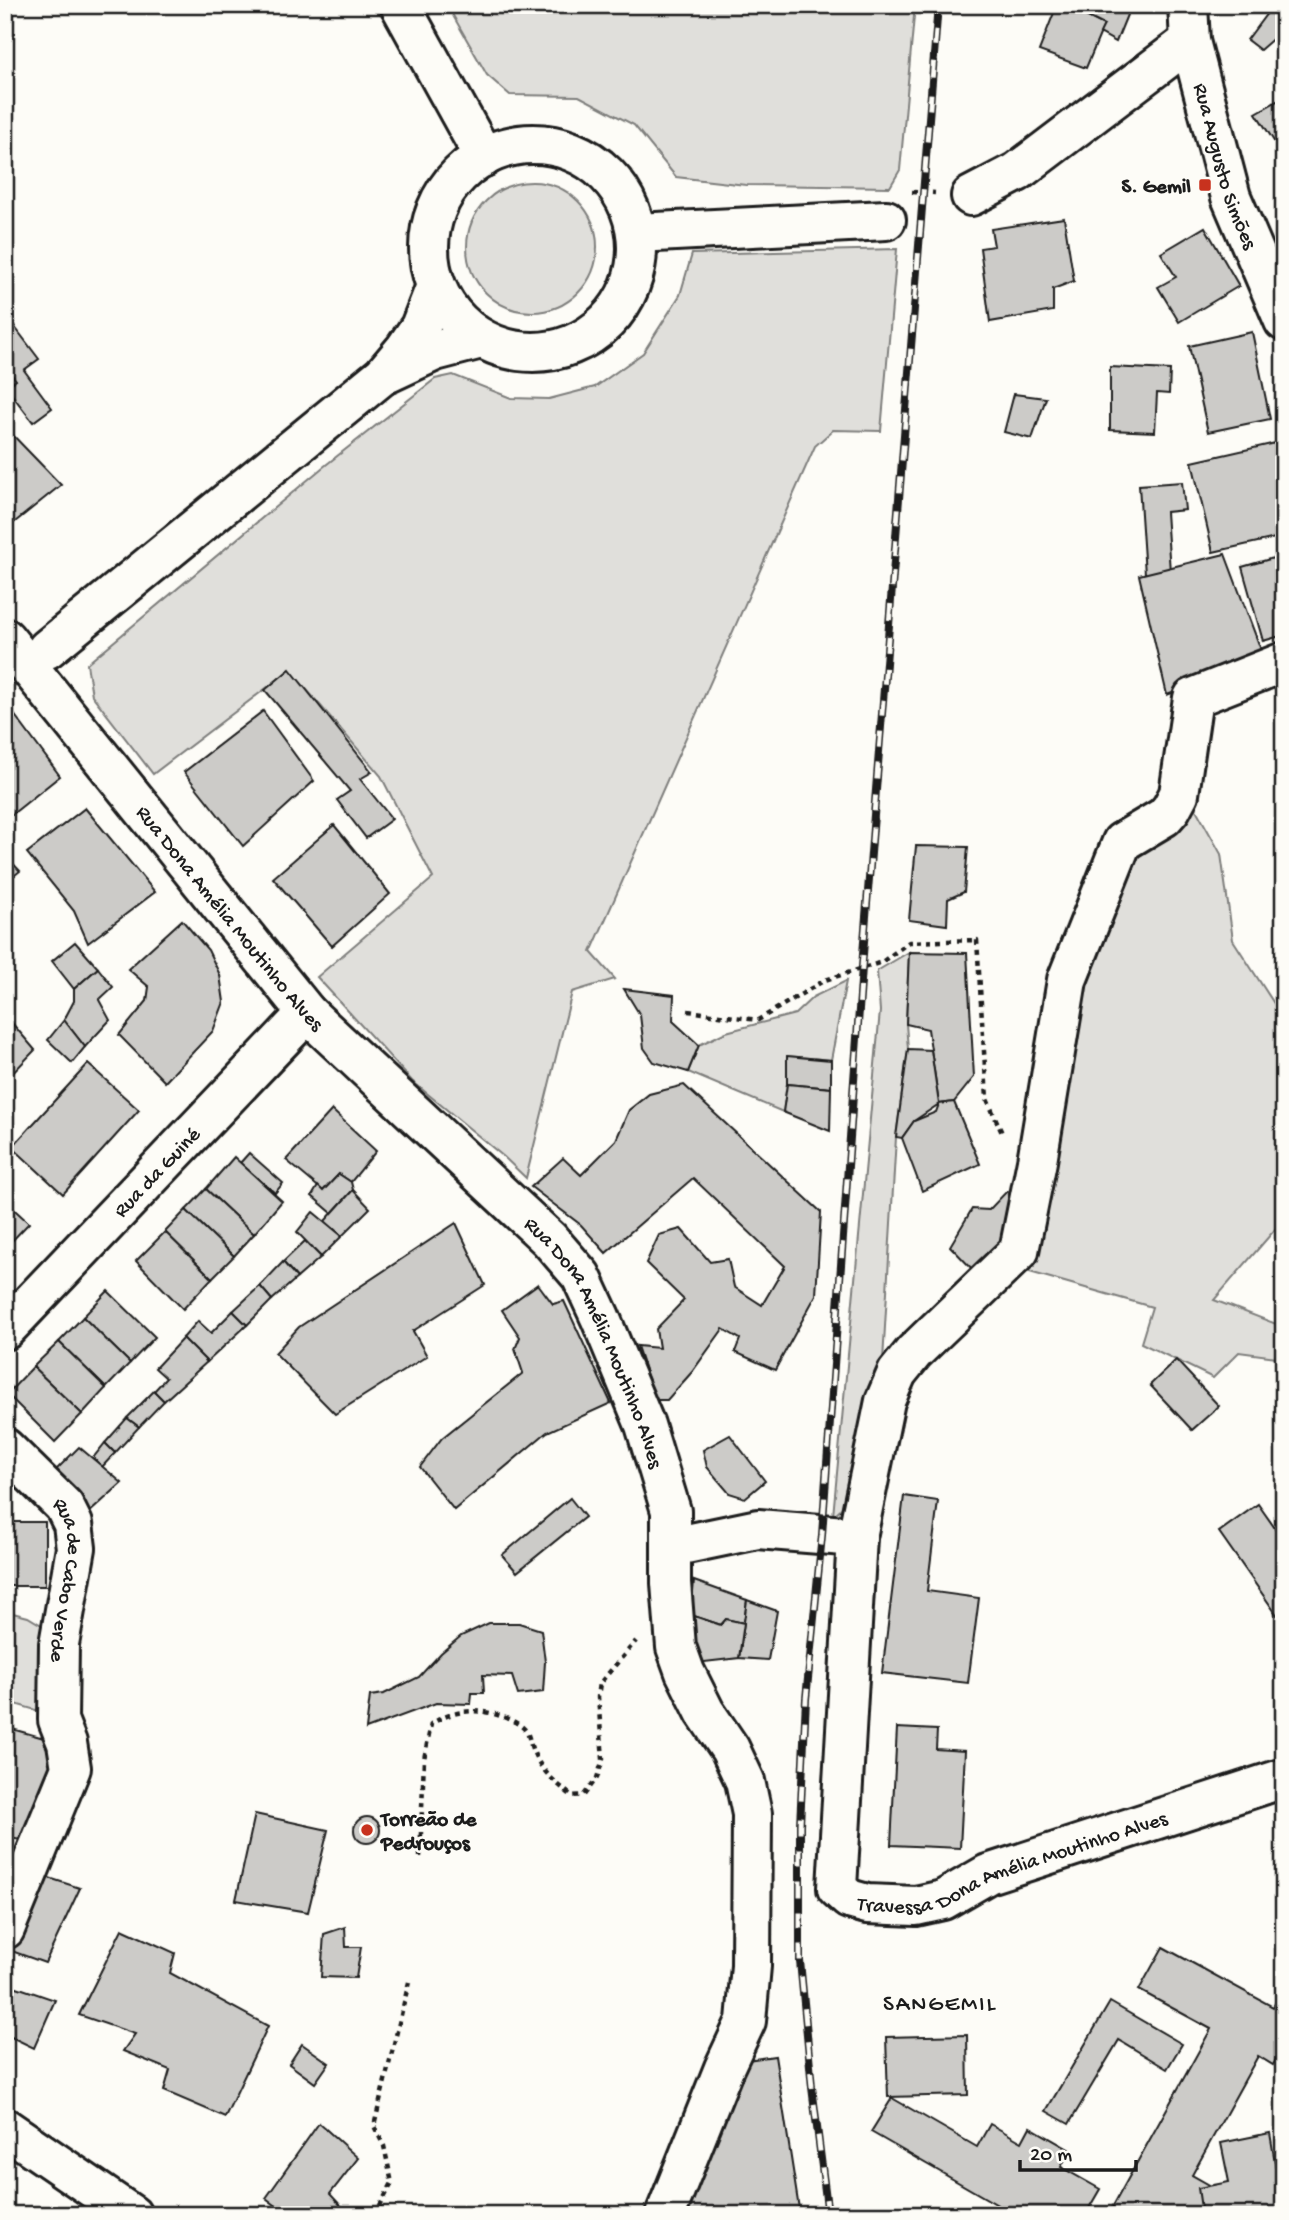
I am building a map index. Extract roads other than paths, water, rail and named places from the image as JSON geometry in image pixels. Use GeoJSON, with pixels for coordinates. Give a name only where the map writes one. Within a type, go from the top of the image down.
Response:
{"type":"FeatureCollection","features":[{"type":"Feature","properties":{"kind":"street"},"geometry":{"type":"LineString","coordinates":[[400,5],[484,157]]}},
{"type":"Feature","properties":{"kind":"street"},"geometry":{"type":"LineString","coordinates":[[971,196],[1017,172],[1189,23]]}},
{"type":"Feature","properties":{"kind":"street","name":"Rua Augusto Simões"},"geometry":{"type":"LineString","coordinates":[[1189,23],[1231,197],[1284,321]]}},
{"type":"Feature","properties":{"kind":"street"},"geometry":{"type":"LineString","coordinates":[[515,145],[548,145],[580,155],[607,174],[627,201],[637,233],[636,266],[625,298],[605,324],[578,343],[545,352],[512,351],[481,339],[454,317],[436,286],[429,257],[431,227],[442,199],[459,175],[484,157],[515,145]]}},
{"type":"Feature","properties":{"kind":"street"},"geometry":{"type":"LineString","coordinates":[[637,233],[886,220]]}},
{"type":"Feature","properties":{"kind":"street"},"geometry":{"type":"LineString","coordinates":[[27,651],[383,375],[420,327],[436,286]]}},
{"type":"Feature","properties":{"kind":"street"},"geometry":{"type":"LineString","coordinates":[[383,375],[435,351],[481,339]]}},
{"type":"Feature","properties":{"kind":"street","name":"Rua Dona Amélia Moutinho Alves"},"geometry":{"type":"LineString","coordinates":[[27,651],[307,1013],[549,1238],[580,1276],[640,1413],[671,1511],[671,1583],[676,1647],[705,1712],[730,1749],[745,1781],[752,1814],[751,1966],[746,2021],[724,2068],[665,2215]]}},
{"type":"Feature","properties":{"kind":"street","name":"Travessa Dona Amélia Moutinho Alves"},"geometry":{"type":"LineString","coordinates":[[1284,662],[1193,698],[1182,782],[1171,809],[1164,817],[1122,842],[1067,980],[1019,1251],[914,1352],[897,1373],[885,1401],[857,1537],[837,1888],[849,1899],[867,1904],[916,1906],[943,1900],[988,1874],[1284,1777]]}},
{"type":"Feature","properties":{"kind":"street","name":"Rua da Guiné"},"geometry":{"type":"LineString","coordinates":[[5,1330],[307,1013]]}},
{"type":"Feature","properties":{"kind":"street","name":"Rua de Cabo Verde"},"geometry":{"type":"LineString","coordinates":[[5,1448],[64,1506],[73,1524],[76,1548],[59,1644],[58,1720],[67,1743],[71,1768],[5,1929]]}},
{"type":"Feature","properties":{"kind":"street"},"geometry":{"type":"LineString","coordinates":[[672,1547],[758,1529],[857,1537]]}},
{"type":"Feature","properties":{"kind":"street"},"geometry":{"type":"LineString","coordinates":[[5,2129],[132,2215]]}},
{"type":"Feature","properties":{"kind":"railway"},"geometry":{"type":"LineString","coordinates":[[828,2215],[800,1961],[800,1825],[806,1699],[822,1535],[862,967],[938,5]]}},
{"type":"Feature","properties":{"kind":"place","name":"S. Gemil"},"geometry":{"type":"Point","coordinates":[1205,185]}},
{"type":"Feature","properties":{"kind":"place","name":"Torreão de Pedrouços"},"geometry":{"type":"Point","coordinates":[367,1830]}},
{"type":"Feature","properties":{"kind":"district","name":"SANGEMIL"},"geometry":{"type":"Point","coordinates":[940,2002]}}]}
